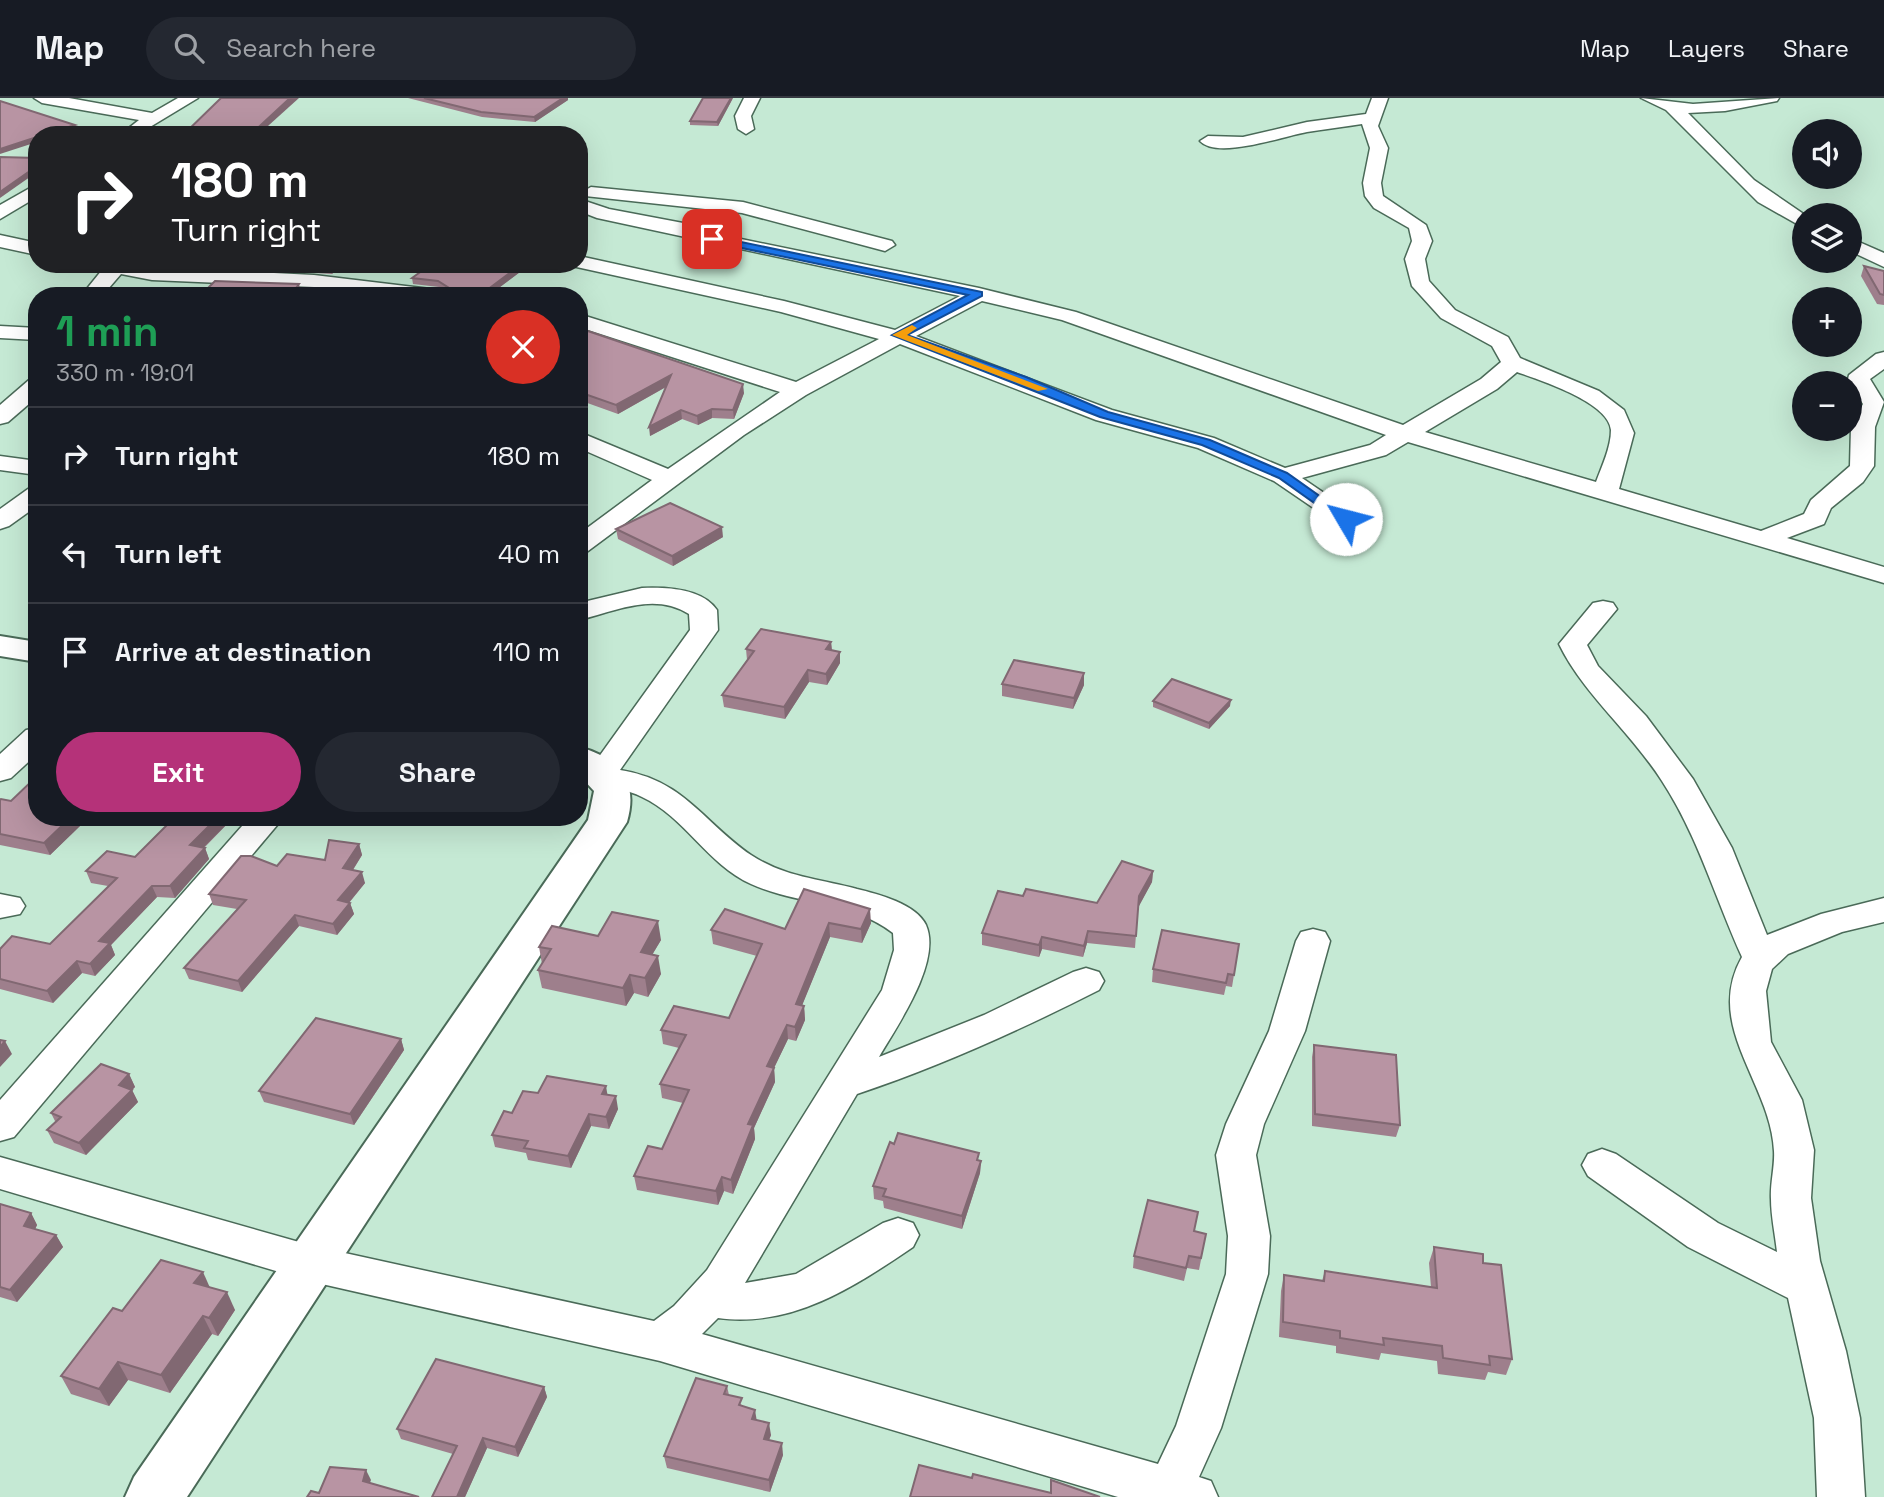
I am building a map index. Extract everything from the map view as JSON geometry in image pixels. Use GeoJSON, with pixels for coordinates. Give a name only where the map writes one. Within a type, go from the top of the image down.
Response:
{"type":"FeatureCollection","features":[{"type":"Feature","properties":{"kind":"street"},"geometry":{"type":"LineString","coordinates":[[42,98],[154,118]]}},
{"type":"Feature","properties":{"kind":"street"},"geometry":{"type":"LineString","coordinates":[[141,126],[191,98]]}},
{"type":"Feature","properties":{"kind":"street"},"geometry":{"type":"LineString","coordinates":[[746,129],[743,116],[752,98]]}},
{"type":"Feature","properties":{"kind":"street"},"geometry":{"type":"LineString","coordinates":[[1380,98],[1370,125],[1379,148],[1372,183],[1374,196],[1380,204],[1417,225],[1422,241],[1415,259],[1419,282],[1448,314],[1500,342],[1512,362],[1586,393],[1615,413],[1622,424],[1622,436],[1605,494]]}},
{"type":"Feature","properties":{"kind":"street"},"geometry":{"type":"LineString","coordinates":[[1649,98],[1672,107],[1708,107],[1771,98]]}},
{"type":"Feature","properties":{"kind":"street"},"geometry":{"type":"LineString","coordinates":[[1672,107],[1734,173],[1775,207],[1792,216]]}},
{"type":"Feature","properties":{"kind":"street"},"geometry":{"type":"LineString","coordinates":[[1208,141],[1243,142],[1307,127],[1373,118]]}},
{"type":"Feature","properties":{"kind":"street"},"geometry":{"type":"LineString","coordinates":[[588,193],[743,208],[885,245]]}},
{"type":"Feature","properties":{"kind":"street"},"geometry":{"type":"LineString","coordinates":[[0,213],[28,196]]}},
{"type":"Feature","properties":{"kind":"street"},"geometry":{"type":"LineString","coordinates":[[588,208],[604,214],[683,229],[712,239],[978,294],[1069,316],[1406,434],[1884,575]]}},
{"type":"Feature","properties":{"kind":"street"},"geometry":{"type":"LineString","coordinates":[[0,241],[28,248]]}},
{"type":"Feature","properties":{"kind":"street"},"geometry":{"type":"LineString","coordinates":[[1862,250],[1884,261]]}},
{"type":"Feature","properties":{"kind":"street"},"geometry":{"type":"LineString","coordinates":[[588,264],[721,292],[898,335],[1009,375],[1104,415],[1206,443],[1283,476],[1346,519]]}},
{"type":"Feature","properties":{"kind":"street"},"geometry":{"type":"LineString","coordinates":[[99,287],[112,273]]}},
{"type":"Feature","properties":{"kind":"street"},"geometry":{"type":"LineString","coordinates":[[192,273],[364,287]]}},
{"type":"Feature","properties":{"kind":"street"},"geometry":{"type":"LineString","coordinates":[[588,539],[798,390],[978,294]]}},
{"type":"Feature","properties":{"kind":"street"},"geometry":{"type":"LineString","coordinates":[[588,323],[798,390]]}},
{"type":"Feature","properties":{"kind":"street"},"geometry":{"type":"LineString","coordinates":[[0,332],[28,334]]}},
{"type":"Feature","properties":{"kind":"street"},"geometry":{"type":"LineString","coordinates":[[1762,539],[1815,519],[1820,505],[1854,477],[1861,466],[1863,427],[1874,404],[1859,379],[1860,375],[1884,359]]}},
{"type":"Feature","properties":{"kind":"street"},"geometry":{"type":"LineString","coordinates":[[1283,476],[1363,456],[1406,434],[1489,384],[1505,373],[1512,362]]}},
{"type":"Feature","properties":{"kind":"street"},"geometry":{"type":"LineString","coordinates":[[0,417],[28,393]]}},
{"type":"Feature","properties":{"kind":"street"},"geometry":{"type":"LineString","coordinates":[[588,443],[670,479]]}},
{"type":"Feature","properties":{"kind":"street"},"geometry":{"type":"LineString","coordinates":[[0,463],[28,467]]}},
{"type":"Feature","properties":{"kind":"street"},"geometry":{"type":"LineString","coordinates":[[0,521],[28,501]]}},
{"type":"Feature","properties":{"kind":"street"},"geometry":{"type":"LineString","coordinates":[[588,608],[599,604],[659,595],[690,600],[703,610],[704,630],[596,769]]}},
{"type":"Feature","properties":{"kind":"street"},"geometry":{"type":"LineString","coordinates":[[1603,609],[1573,644],[1578,656],[1586,670],[1635,722],[1677,779],[1716,848],[1736,906],[1761,960]]}},
{"type":"Feature","properties":{"kind":"street"},"geometry":{"type":"LineString","coordinates":[[0,646],[28,651]]}},
{"type":"Feature","properties":{"kind":"street"},"geometry":{"type":"LineString","coordinates":[[0,771],[28,745]]}},
{"type":"Feature","properties":{"kind":"street"},"geometry":{"type":"LineString","coordinates":[[596,769],[652,786],[685,811],[738,861],[760,875],[785,884],[858,899],[894,913],[910,928],[911,950],[899,992],[722,1283],[660,1342]]}},
{"type":"Feature","properties":{"kind":"street"},"geometry":{"type":"LineString","coordinates":[[154,1497],[313,1264],[607,822],[614,802],[613,785],[596,769]]}},
{"type":"Feature","properties":{"kind":"street"},"geometry":{"type":"LineString","coordinates":[[0,1126],[260,826]]}},
{"type":"Feature","properties":{"kind":"street"},"geometry":{"type":"LineString","coordinates":[[1841,1497],[1837,1418],[1799,1261],[1791,1198],[1794,1150],[1783,1100],[1753,1042],[1748,991],[1756,964],[1776,945],[1833,922],[1884,910]]}},
{"type":"Feature","properties":{"kind":"street"},"geometry":{"type":"LineString","coordinates":[[0,1173],[313,1264],[660,1342],[1183,1495],[1198,1428],[1247,1274],[1249,1236],[1236,1155],[1245,1124],[1287,1031],[1302,987],[1313,940]]}},
{"type":"Feature","properties":{"kind":"street"},"geometry":{"type":"LineString","coordinates":[[841,1084],[897,1067],[1086,981]]}},
{"type":"Feature","properties":{"kind":"street"},"geometry":{"type":"LineString","coordinates":[[1602,1166],[1703,1235],[1807,1287]]}},
{"type":"Feature","properties":{"kind":"street"},"geometry":{"type":"LineString","coordinates":[[710,1297],[758,1303],[790,1295],[832,1278],[898,1235]]}},
{"type":"Feature","properties":{"kind":"building"},"geometry":{"type":"Polygon","coordinates":[[[221,98],[290,98],[260,126],[192,126],[221,98]]]}},
{"type":"Feature","properties":{"kind":"building"},"geometry":{"type":"Polygon","coordinates":[[[424,98],[563,98],[534,117],[481,112],[424,98]]]}},
{"type":"Feature","properties":{"kind":"building"},"geometry":{"type":"Polygon","coordinates":[[[703,98],[731,98],[717,122],[690,121],[703,98]]]}},
{"type":"Feature","properties":{"kind":"building"},"geometry":{"type":"Polygon","coordinates":[[[0,101],[75,125],[28,126],[28,140],[0,149],[0,101]]]}},
{"type":"Feature","properties":{"kind":"building"},"geometry":{"type":"Polygon","coordinates":[[[0,157],[28,158],[28,172],[0,192],[0,157]]]}},
{"type":"Feature","properties":{"kind":"building"},"geometry":{"type":"Polygon","coordinates":[[[1864,266],[1884,271],[1884,295],[1880,294],[1864,266]]]}},
{"type":"Feature","properties":{"kind":"building"},"geometry":{"type":"Polygon","coordinates":[[[419,273],[510,273],[491,287],[447,287],[438,281],[412,278],[419,273]]]}},
{"type":"Feature","properties":{"kind":"building"},"geometry":{"type":"Polygon","coordinates":[[[215,281],[299,284],[297,287],[209,287],[215,281]]]}},
{"type":"Feature","properties":{"kind":"building"},"geometry":{"type":"Polygon","coordinates":[[[588,331],[743,384],[733,410],[712,409],[697,416],[681,410],[649,427],[671,375],[616,405],[588,395],[588,331]]]}},
{"type":"Feature","properties":{"kind":"building"},"geometry":{"type":"Polygon","coordinates":[[[670,503],[722,527],[672,556],[616,529],[670,503]]]}},
{"type":"Feature","properties":{"kind":"building"},"geometry":{"type":"Polygon","coordinates":[[[761,629],[831,642],[826,649],[840,652],[826,674],[808,670],[784,707],[722,695],[754,651],[746,649],[761,629]]]}},
{"type":"Feature","properties":{"kind":"building"},"geometry":{"type":"Polygon","coordinates":[[[1014,660],[1084,673],[1074,698],[1002,684],[1014,660]]]}},
{"type":"Feature","properties":{"kind":"building"},"geometry":{"type":"Polygon","coordinates":[[[1172,679],[1231,700],[1209,723],[1153,701],[1172,679]]]}},
{"type":"Feature","properties":{"kind":"building"},"geometry":{"type":"Polygon","coordinates":[[[28,785],[28,826],[62,826],[44,843],[0,834],[0,800],[11,801],[28,785]]]}},
{"type":"Feature","properties":{"kind":"building"},"geometry":{"type":"Polygon","coordinates":[[[166,826],[209,826],[190,845],[205,848],[170,886],[152,886],[99,941],[110,943],[90,964],[77,961],[47,991],[0,979],[0,949],[12,936],[50,944],[117,878],[86,871],[107,851],[135,857],[166,826]]]}},
{"type":"Feature","properties":{"kind":"building"},"geometry":{"type":"Polygon","coordinates":[[[329,840],[359,844],[343,868],[362,872],[338,900],[350,903],[333,924],[295,915],[238,981],[184,968],[246,900],[209,894],[241,856],[251,856],[277,866],[287,854],[325,860],[329,840]]]}},
{"type":"Feature","properties":{"kind":"building"},"geometry":{"type":"Polygon","coordinates":[[[1122,861],[1153,871],[1139,896],[1136,936],[1088,931],[1084,946],[1042,937],[1039,945],[982,933],[998,891],[1023,896],[1026,889],[1097,903],[1122,861]]]}},
{"type":"Feature","properties":{"kind":"building"},"geometry":{"type":"Polygon","coordinates":[[[804,889],[870,909],[861,929],[829,923],[796,1004],[804,1006],[795,1027],[787,1025],[767,1066],[774,1068],[748,1124],[753,1125],[731,1180],[722,1177],[716,1191],[634,1176],[648,1146],[662,1149],[689,1090],[660,1084],[686,1035],[661,1030],[674,1006],[729,1018],[762,944],[711,930],[725,909],[785,929],[804,889]]]}},
{"type":"Feature","properties":{"kind":"building"},"geometry":{"type":"Polygon","coordinates":[[[612,912],[658,921],[641,952],[658,956],[645,978],[630,975],[623,988],[538,970],[551,949],[539,947],[552,926],[598,936],[612,912]]]}},
{"type":"Feature","properties":{"kind":"building"},"geometry":{"type":"Polygon","coordinates":[[[1162,930],[1239,944],[1234,975],[1228,974],[1226,983],[1153,969],[1162,930]]]}},
{"type":"Feature","properties":{"kind":"building"},"geometry":{"type":"Polygon","coordinates":[[[316,1018],[401,1039],[350,1114],[259,1091],[316,1018]]]}},
{"type":"Feature","properties":{"kind":"building"},"geometry":{"type":"Polygon","coordinates":[[[1314,1045],[1396,1055],[1400,1125],[1315,1114],[1314,1045]]]}},
{"type":"Feature","properties":{"kind":"building"},"geometry":{"type":"Polygon","coordinates":[[[101,1064],[129,1074],[119,1085],[132,1090],[79,1143],[47,1130],[61,1117],[51,1113],[101,1064]]]}},
{"type":"Feature","properties":{"kind":"building"},"geometry":{"type":"Polygon","coordinates":[[[547,1076],[606,1086],[602,1094],[616,1096],[606,1117],[589,1114],[568,1156],[524,1148],[528,1141],[492,1135],[504,1111],[512,1113],[523,1091],[538,1093],[547,1076]]]}},
{"type":"Feature","properties":{"kind":"building"},"geometry":{"type":"Polygon","coordinates":[[[898,1133],[979,1153],[977,1160],[981,1161],[962,1216],[883,1196],[886,1189],[873,1186],[890,1142],[894,1144],[898,1133]]]}},
{"type":"Feature","properties":{"kind":"building"},"geometry":{"type":"Polygon","coordinates":[[[1148,1200],[1198,1212],[1194,1231],[1206,1234],[1201,1258],[1189,1256],[1186,1268],[1134,1256],[1148,1200]]]}},
{"type":"Feature","properties":{"kind":"building"},"geometry":{"type":"Polygon","coordinates":[[[0,1204],[31,1213],[24,1226],[56,1235],[10,1290],[0,1287],[0,1204]]]}},
{"type":"Feature","properties":{"kind":"building"},"geometry":{"type":"Polygon","coordinates":[[[1434,1247],[1483,1254],[1483,1263],[1501,1265],[1512,1359],[1489,1356],[1490,1365],[1443,1358],[1442,1346],[1383,1338],[1384,1345],[1340,1338],[1340,1331],[1283,1322],[1284,1275],[1324,1281],[1325,1271],[1437,1288],[1434,1247]]]}},
{"type":"Feature","properties":{"kind":"building"},"geometry":{"type":"Polygon","coordinates":[[[161,1260],[203,1272],[194,1283],[227,1292],[209,1318],[203,1316],[161,1375],[118,1362],[99,1389],[61,1376],[113,1308],[122,1311],[161,1260]]]}},
{"type":"Feature","properties":{"kind":"building"},"geometry":{"type":"Polygon","coordinates":[[[436,1359],[544,1387],[515,1447],[483,1438],[457,1497],[432,1497],[457,1446],[397,1429],[436,1359]]]}},
{"type":"Feature","properties":{"kind":"building"},"geometry":{"type":"Polygon","coordinates":[[[696,1378],[727,1386],[724,1394],[742,1398],[739,1405],[755,1410],[752,1419],[769,1423],[764,1439],[782,1443],[769,1480],[664,1456],[696,1378]]]}},
{"type":"Feature","properties":{"kind":"building"},"geometry":{"type":"Polygon","coordinates":[[[919,1465],[972,1478],[973,1474],[1051,1493],[1051,1480],[1100,1497],[910,1497],[919,1465]]]}},
{"type":"Feature","properties":{"kind":"building"},"geometry":{"type":"Polygon","coordinates":[[[330,1467],[366,1470],[363,1481],[419,1497],[307,1497],[311,1491],[319,1493],[330,1467]]]}},
{"type":"Feature","properties":{"kind":"slow traffic"},"geometry":{"type":"LineString","coordinates":[[912,328],[898,335],[971,360],[1042,389]]}},
{"type":"Feature","properties":{"kind":"route"},"geometry":{"type":"LineString","coordinates":[[712,239],[978,294],[898,335],[971,360],[1104,415],[1176,432],[1206,443],[1283,476],[1346,519]]}}]}
